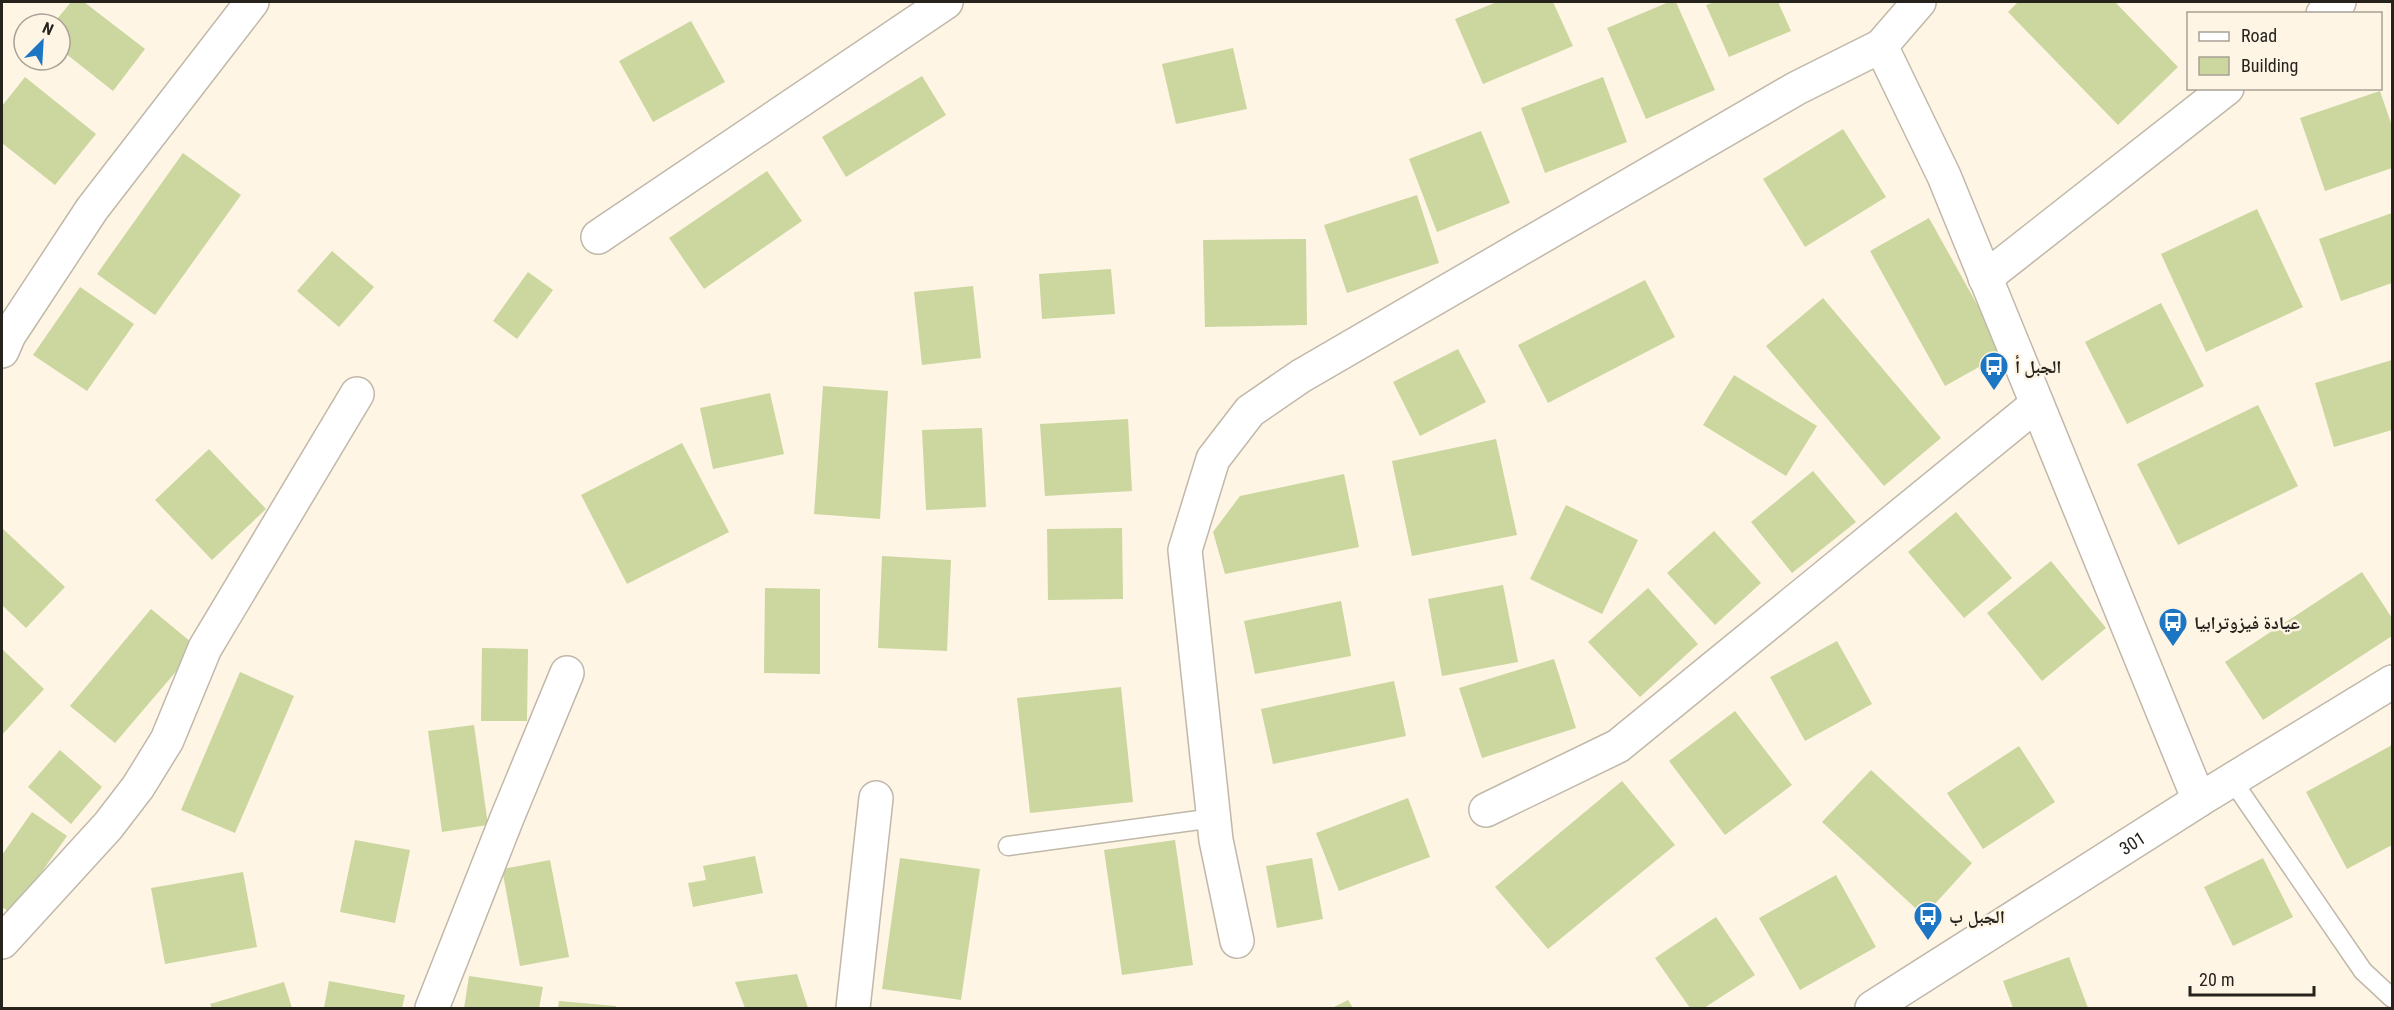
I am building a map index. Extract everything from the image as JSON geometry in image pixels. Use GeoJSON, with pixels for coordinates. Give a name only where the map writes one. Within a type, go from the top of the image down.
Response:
{"type":"FeatureCollection","features":[{"type":"Feature","properties":{"kind":"street"},"geometry":{"type":"LineString","coordinates":[[2,351],[9,334],[92,209],[252,2]]}},
{"type":"Feature","properties":{"kind":"street"},"geometry":{"type":"LineString","coordinates":[[598,237],[946,2]]}},
{"type":"Feature","properties":{"kind":"street"},"geometry":{"type":"LineString","coordinates":[[1237,941],[1216,840],[1185,550],[1213,459],[1250,411],[1301,376],[1797,88],[1881,46],[1919,2]]}},
{"type":"Feature","properties":{"kind":"street"},"geometry":{"type":"LineString","coordinates":[[2326,12],[2339,2]]}},
{"type":"Feature","properties":{"kind":"street"},"geometry":{"type":"LineString","coordinates":[[1881,46],[1944,176],[2199,800]]}},
{"type":"Feature","properties":{"kind":"street"},"geometry":{"type":"LineString","coordinates":[[1985,278],[2225,90]]}},
{"type":"Feature","properties":{"kind":"street"},"geometry":{"type":"LineString","coordinates":[[2,942],[108,826],[138,787],[167,740],[205,648],[357,394]]}},
{"type":"Feature","properties":{"kind":"street"},"geometry":{"type":"LineString","coordinates":[[1486,810],[1618,746],[2037,404]]}},
{"type":"Feature","properties":{"kind":"street"},"geometry":{"type":"LineString","coordinates":[[432,1008],[567,673]]}},
{"type":"Feature","properties":{"kind":"street","name":"301"},"geometry":{"type":"LineString","coordinates":[[1872,1008],[2199,800],[2392,682]]}},
{"type":"Feature","properties":{"kind":"street"},"geometry":{"type":"LineString","coordinates":[[853,1008],[876,798]]}},
{"type":"Feature","properties":{"kind":"lane"},"geometry":{"type":"LineString","coordinates":[[2232,780],[2363,971],[2392,998]]}},
{"type":"Feature","properties":{"kind":"lane"},"geometry":{"type":"LineString","coordinates":[[1008,846],[1214,818]]}},
{"type":"Feature","properties":{"kind":"building"},"geometry":{"type":"Polygon","coordinates":[[[71,2],[84,2],[145,49],[113,91],[72,59],[72,12],[63,12],[71,2]]]}},
{"type":"Feature","properties":{"kind":"building"},"geometry":{"type":"Polygon","coordinates":[[[1497,2],[1553,2],[1573,46],[1483,84],[1455,19],[1497,2]]]}},
{"type":"Feature","properties":{"kind":"building"},"geometry":{"type":"Polygon","coordinates":[[[1669,2],[1676,2],[1715,90],[1646,119],[1607,28],[1669,2]]]}},
{"type":"Feature","properties":{"kind":"building"},"geometry":{"type":"Polygon","coordinates":[[[1715,2],[1778,2],[1791,31],[1729,57],[1706,5],[1715,2]]]}},
{"type":"Feature","properties":{"kind":"building"},"geometry":{"type":"Polygon","coordinates":[[[2018,2],[2115,2],[2178,67],[2118,125],[2008,12],[2018,2]]]}},
{"type":"Feature","properties":{"kind":"building"},"geometry":{"type":"Polygon","coordinates":[[[691,21],[725,82],[653,122],[619,61],[691,21]]]}},
{"type":"Feature","properties":{"kind":"building"},"geometry":{"type":"Polygon","coordinates":[[[1233,48],[1247,109],[1176,124],[1162,64],[1233,48]]]}},
{"type":"Feature","properties":{"kind":"building"},"geometry":{"type":"Polygon","coordinates":[[[922,76],[946,115],[846,177],[822,137],[922,76]]]}},
{"type":"Feature","properties":{"kind":"building"},"geometry":{"type":"Polygon","coordinates":[[[25,77],[96,134],[55,185],[2,143],[2,106],[25,77]]]}},
{"type":"Feature","properties":{"kind":"building"},"geometry":{"type":"Polygon","coordinates":[[[1603,77],[1627,142],[1545,173],[1521,108],[1603,77]]]}},
{"type":"Feature","properties":{"kind":"building"},"geometry":{"type":"Polygon","coordinates":[[[2380,91],[2392,126],[2392,168],[2325,191],[2300,118],[2380,91]]]}},
{"type":"Feature","properties":{"kind":"building"},"geometry":{"type":"Polygon","coordinates":[[[1843,129],[1886,197],[1805,247],[1763,179],[1843,129]]]}},
{"type":"Feature","properties":{"kind":"building"},"geometry":{"type":"Polygon","coordinates":[[[1481,131],[1510,203],[1437,232],[1409,159],[1481,131]]]}},
{"type":"Feature","properties":{"kind":"building"},"geometry":{"type":"Polygon","coordinates":[[[183,153],[241,195],[155,315],[97,274],[183,153]]]}},
{"type":"Feature","properties":{"kind":"building"},"geometry":{"type":"Polygon","coordinates":[[[767,171],[802,221],[704,289],[669,238],[767,171]]]}},
{"type":"Feature","properties":{"kind":"building"},"geometry":{"type":"Polygon","coordinates":[[[1417,195],[1439,263],[1347,293],[1324,225],[1417,195]]]}},
{"type":"Feature","properties":{"kind":"building"},"geometry":{"type":"Polygon","coordinates":[[[2257,209],[2303,307],[2206,352],[2161,254],[2257,209]]]}},
{"type":"Feature","properties":{"kind":"building"},"geometry":{"type":"Polygon","coordinates":[[[2392,213],[2392,283],[2341,301],[2319,239],[2392,213]]]}},
{"type":"Feature","properties":{"kind":"building"},"geometry":{"type":"Polygon","coordinates":[[[1929,218],[2004,353],[1945,386],[1870,251],[1929,218]]]}},
{"type":"Feature","properties":{"kind":"building"},"geometry":{"type":"Polygon","coordinates":[[[1306,239],[1307,325],[1205,327],[1203,240],[1306,239]]]}},
{"type":"Feature","properties":{"kind":"building"},"geometry":{"type":"Polygon","coordinates":[[[332,251],[374,287],[339,327],[297,291],[332,251]]]}},
{"type":"Feature","properties":{"kind":"building"},"geometry":{"type":"Polygon","coordinates":[[[1111,269],[1115,314],[1042,319],[1039,274],[1111,269]]]}},
{"type":"Feature","properties":{"kind":"building"},"geometry":{"type":"Polygon","coordinates":[[[528,272],[553,290],[517,339],[493,321],[528,272]]]}},
{"type":"Feature","properties":{"kind":"building"},"geometry":{"type":"Polygon","coordinates":[[[1645,280],[1675,337],[1548,403],[1518,345],[1645,280]]]}},
{"type":"Feature","properties":{"kind":"building"},"geometry":{"type":"Polygon","coordinates":[[[973,286],[981,358],[922,365],[914,292],[973,286]]]}},
{"type":"Feature","properties":{"kind":"building"},"geometry":{"type":"Polygon","coordinates":[[[80,287],[134,324],[87,391],[33,355],[80,287]]]}},
{"type":"Feature","properties":{"kind":"building"},"geometry":{"type":"Polygon","coordinates":[[[1823,298],[1941,438],[1884,486],[1766,346],[1823,298]]]}},
{"type":"Feature","properties":{"kind":"building"},"geometry":{"type":"Polygon","coordinates":[[[2161,303],[2204,386],[2127,424],[2085,342],[2161,303]]]}},
{"type":"Feature","properties":{"kind":"building"},"geometry":{"type":"Polygon","coordinates":[[[1458,349],[1486,402],[1420,436],[1393,382],[1458,349]]]}},
{"type":"Feature","properties":{"kind":"building"},"geometry":{"type":"Polygon","coordinates":[[[2392,360],[2392,430],[2334,447],[2315,383],[2392,360]]]}},
{"type":"Feature","properties":{"kind":"building"},"geometry":{"type":"Polygon","coordinates":[[[1734,375],[1817,426],[1786,476],[1703,425],[1734,375]]]}},
{"type":"Feature","properties":{"kind":"building"},"geometry":{"type":"Polygon","coordinates":[[[823,386],[888,391],[880,519],[814,514],[823,386]]]}},
{"type":"Feature","properties":{"kind":"building"},"geometry":{"type":"Polygon","coordinates":[[[770,393],[784,454],[713,469],[700,408],[770,393]]]}},
{"type":"Feature","properties":{"kind":"building"},"geometry":{"type":"Polygon","coordinates":[[[2258,405],[2298,486],[2178,545],[2137,464],[2258,405]]]}},
{"type":"Feature","properties":{"kind":"building"},"geometry":{"type":"Polygon","coordinates":[[[1128,419],[1132,491],[1045,496],[1040,424],[1128,419]]]}},
{"type":"Feature","properties":{"kind":"building"},"geometry":{"type":"Polygon","coordinates":[[[982,428],[986,507],[926,510],[922,430],[982,428]]]}},
{"type":"Feature","properties":{"kind":"building"},"geometry":{"type":"Polygon","coordinates":[[[1496,439],[1517,535],[1412,556],[1392,461],[1496,439]]]}},
{"type":"Feature","properties":{"kind":"building"},"geometry":{"type":"Polygon","coordinates":[[[682,443],[729,532],[627,584],[581,495],[682,443]]]}},
{"type":"Feature","properties":{"kind":"building"},"geometry":{"type":"Polygon","coordinates":[[[209,449],[266,509],[212,560],[155,500],[209,449]]]}},
{"type":"Feature","properties":{"kind":"building"},"geometry":{"type":"Polygon","coordinates":[[[1813,471],[1856,522],[1792,573],[1751,522],[1813,471]]]}},
{"type":"Feature","properties":{"kind":"building"},"geometry":{"type":"Polygon","coordinates":[[[1344,474],[1359,547],[1225,574],[1213,532],[1240,496],[1344,474]]]}},
{"type":"Feature","properties":{"kind":"building"},"geometry":{"type":"Polygon","coordinates":[[[1566,505],[1638,540],[1602,614],[1530,579],[1566,505]]]}},
{"type":"Feature","properties":{"kind":"building"},"geometry":{"type":"Polygon","coordinates":[[[1956,512],[2012,578],[1964,618],[1908,552],[1956,512]]]}},
{"type":"Feature","properties":{"kind":"building"},"geometry":{"type":"Polygon","coordinates":[[[2,528],[65,587],[26,628],[2,605],[2,528]]]}},
{"type":"Feature","properties":{"kind":"building"},"geometry":{"type":"Polygon","coordinates":[[[1122,528],[1123,599],[1048,600],[1047,529],[1122,528]]]}},
{"type":"Feature","properties":{"kind":"building"},"geometry":{"type":"Polygon","coordinates":[[[1714,531],[1761,583],[1715,625],[1667,573],[1714,531]]]}},
{"type":"Feature","properties":{"kind":"building"},"geometry":{"type":"Polygon","coordinates":[[[882,556],[951,560],[947,651],[878,648],[882,556]]]}},
{"type":"Feature","properties":{"kind":"building"},"geometry":{"type":"Polygon","coordinates":[[[2051,561],[2106,628],[2042,681],[1987,613],[2051,561]]]}},
{"type":"Feature","properties":{"kind":"building"},"geometry":{"type":"Polygon","coordinates":[[[2362,572],[2392,618],[2392,636],[2263,720],[2225,662],[2362,572]]]}},
{"type":"Feature","properties":{"kind":"building"},"geometry":{"type":"Polygon","coordinates":[[[1503,585],[1518,662],[1442,676],[1428,599],[1503,585]]]}},
{"type":"Feature","properties":{"kind":"building"},"geometry":{"type":"Polygon","coordinates":[[[765,588],[820,589],[820,674],[764,673],[765,588]]]}},
{"type":"Feature","properties":{"kind":"building"},"geometry":{"type":"Polygon","coordinates":[[[1648,588],[1698,644],[1640,697],[1588,642],[1648,588]]]}},
{"type":"Feature","properties":{"kind":"building"},"geometry":{"type":"Polygon","coordinates":[[[1341,601],[1351,656],[1255,674],[1244,621],[1341,601]]]}},
{"type":"Feature","properties":{"kind":"building"},"geometry":{"type":"Polygon","coordinates":[[[151,609],[197,647],[115,743],[70,706],[151,609]]]}},
{"type":"Feature","properties":{"kind":"building"},"geometry":{"type":"Polygon","coordinates":[[[1837,641],[1872,704],[1805,741],[1770,677],[1837,641]]]}},
{"type":"Feature","properties":{"kind":"building"},"geometry":{"type":"Polygon","coordinates":[[[482,648],[528,649],[527,721],[481,721],[482,648]]]}},
{"type":"Feature","properties":{"kind":"building"},"geometry":{"type":"Polygon","coordinates":[[[2,649],[44,689],[2,735],[2,649]]]}},
{"type":"Feature","properties":{"kind":"building"},"geometry":{"type":"Polygon","coordinates":[[[1554,659],[1576,728],[1482,758],[1459,688],[1554,659]]]}},
{"type":"Feature","properties":{"kind":"building"},"geometry":{"type":"Polygon","coordinates":[[[240,672],[294,696],[235,833],[181,810],[240,672]]]}},
{"type":"Feature","properties":{"kind":"building"},"geometry":{"type":"Polygon","coordinates":[[[1394,681],[1406,736],[1273,764],[1261,709],[1394,681]]]}},
{"type":"Feature","properties":{"kind":"building"},"geometry":{"type":"Polygon","coordinates":[[[1121,687],[1133,802],[1030,813],[1017,698],[1121,687]]]}},
{"type":"Feature","properties":{"kind":"building"},"geometry":{"type":"Polygon","coordinates":[[[1735,711],[1792,785],[1725,835],[1669,761],[1735,711]]]}},
{"type":"Feature","properties":{"kind":"building"},"geometry":{"type":"Polygon","coordinates":[[[474,725],[488,825],[442,832],[428,731],[474,725]]]}},
{"type":"Feature","properties":{"kind":"building"},"geometry":{"type":"Polygon","coordinates":[[[2392,745],[2392,845],[2347,869],[2306,792],[2392,745]]]}},
{"type":"Feature","properties":{"kind":"building"},"geometry":{"type":"Polygon","coordinates":[[[2019,746],[2055,802],[1983,849],[1947,793],[2019,746]]]}},
{"type":"Feature","properties":{"kind":"building"},"geometry":{"type":"Polygon","coordinates":[[[60,750],[102,787],[71,824],[28,787],[60,750]]]}},
{"type":"Feature","properties":{"kind":"building"},"geometry":{"type":"Polygon","coordinates":[[[1871,770],[1972,863],[1924,916],[1822,822],[1871,770]]]}},
{"type":"Feature","properties":{"kind":"building"},"geometry":{"type":"Polygon","coordinates":[[[1622,781],[1675,845],[1548,949],[1495,887],[1622,781]]]}},
{"type":"Feature","properties":{"kind":"building"},"geometry":{"type":"Polygon","coordinates":[[[1408,798],[1430,857],[1339,891],[1316,833],[1408,798]]]}},
{"type":"Feature","properties":{"kind":"building"},"geometry":{"type":"Polygon","coordinates":[[[32,812],[67,836],[12,914],[2,907],[2,855],[32,812]]]}},
{"type":"Feature","properties":{"kind":"building"},"geometry":{"type":"Polygon","coordinates":[[[355,840],[410,850],[395,923],[340,912],[355,840]]]}},
{"type":"Feature","properties":{"kind":"building"},"geometry":{"type":"Polygon","coordinates":[[[1175,840],[1193,965],[1122,975],[1104,850],[1175,840]]]}},
{"type":"Feature","properties":{"kind":"building"},"geometry":{"type":"Polygon","coordinates":[[[755,856],[763,893],[693,907],[688,883],[706,880],[703,866],[755,856]]]}},
{"type":"Feature","properties":{"kind":"building"},"geometry":{"type":"Polygon","coordinates":[[[900,858],[980,869],[961,1000],[882,989],[900,858]]]}},
{"type":"Feature","properties":{"kind":"building"},"geometry":{"type":"Polygon","coordinates":[[[1312,858],[1323,919],[1277,928],[1266,866],[1312,858]]]}},
{"type":"Feature","properties":{"kind":"building"},"geometry":{"type":"Polygon","coordinates":[[[2263,858],[2293,917],[2233,946],[2204,887],[2263,858]]]}},
{"type":"Feature","properties":{"kind":"building"},"geometry":{"type":"Polygon","coordinates":[[[550,860],[569,957],[520,966],[502,869],[550,860]]]}},
{"type":"Feature","properties":{"kind":"building"},"geometry":{"type":"Polygon","coordinates":[[[243,872],[257,947],[165,964],[151,888],[243,872]]]}},
{"type":"Feature","properties":{"kind":"building"},"geometry":{"type":"Polygon","coordinates":[[[1836,875],[1876,947],[1800,990],[1759,918],[1836,875]]]}},
{"type":"Feature","properties":{"kind":"building"},"geometry":{"type":"Polygon","coordinates":[[[1716,917],[1755,975],[1704,1008],[1690,1008],[1655,958],[1716,917]]]}},
{"type":"Feature","properties":{"kind":"building"},"geometry":{"type":"Polygon","coordinates":[[[2069,957],[2088,1008],[2013,1008],[2003,981],[2069,957]]]}},
{"type":"Feature","properties":{"kind":"building"},"geometry":{"type":"Polygon","coordinates":[[[797,974],[808,1008],[745,1008],[735,982],[797,974]]]}},
{"type":"Feature","properties":{"kind":"building"},"geometry":{"type":"Polygon","coordinates":[[[469,976],[543,987],[539,1008],[464,1008],[469,976]]]}},
{"type":"Feature","properties":{"kind":"building"},"geometry":{"type":"Polygon","coordinates":[[[329,981],[405,995],[402,1008],[324,1008],[329,981]]]}},
{"type":"Feature","properties":{"kind":"building"},"geometry":{"type":"Polygon","coordinates":[[[284,982],[292,1008],[212,1008],[210,1004],[284,982]]]}},
{"type":"Feature","properties":{"kind":"building"},"geometry":{"type":"Polygon","coordinates":[[[1348,1000],[1353,1008],[1332,1008],[1348,1000]]]}},
{"type":"Feature","properties":{"kind":"building"},"geometry":{"type":"Polygon","coordinates":[[[559,1001],[616,1006],[616,1008],[558,1008],[559,1001]]]}},
{"type":"Feature","properties":{"kind":"place","name":"الجبل أ"},"geometry":{"type":"Point","coordinates":[1994,392]}},
{"type":"Feature","properties":{"kind":"place","name":"عيادة فيزوترابيا"},"geometry":{"type":"Point","coordinates":[2173,648]}},
{"type":"Feature","properties":{"kind":"place","name":"الجبل ب"},"geometry":{"type":"Point","coordinates":[1928,942]}}]}
